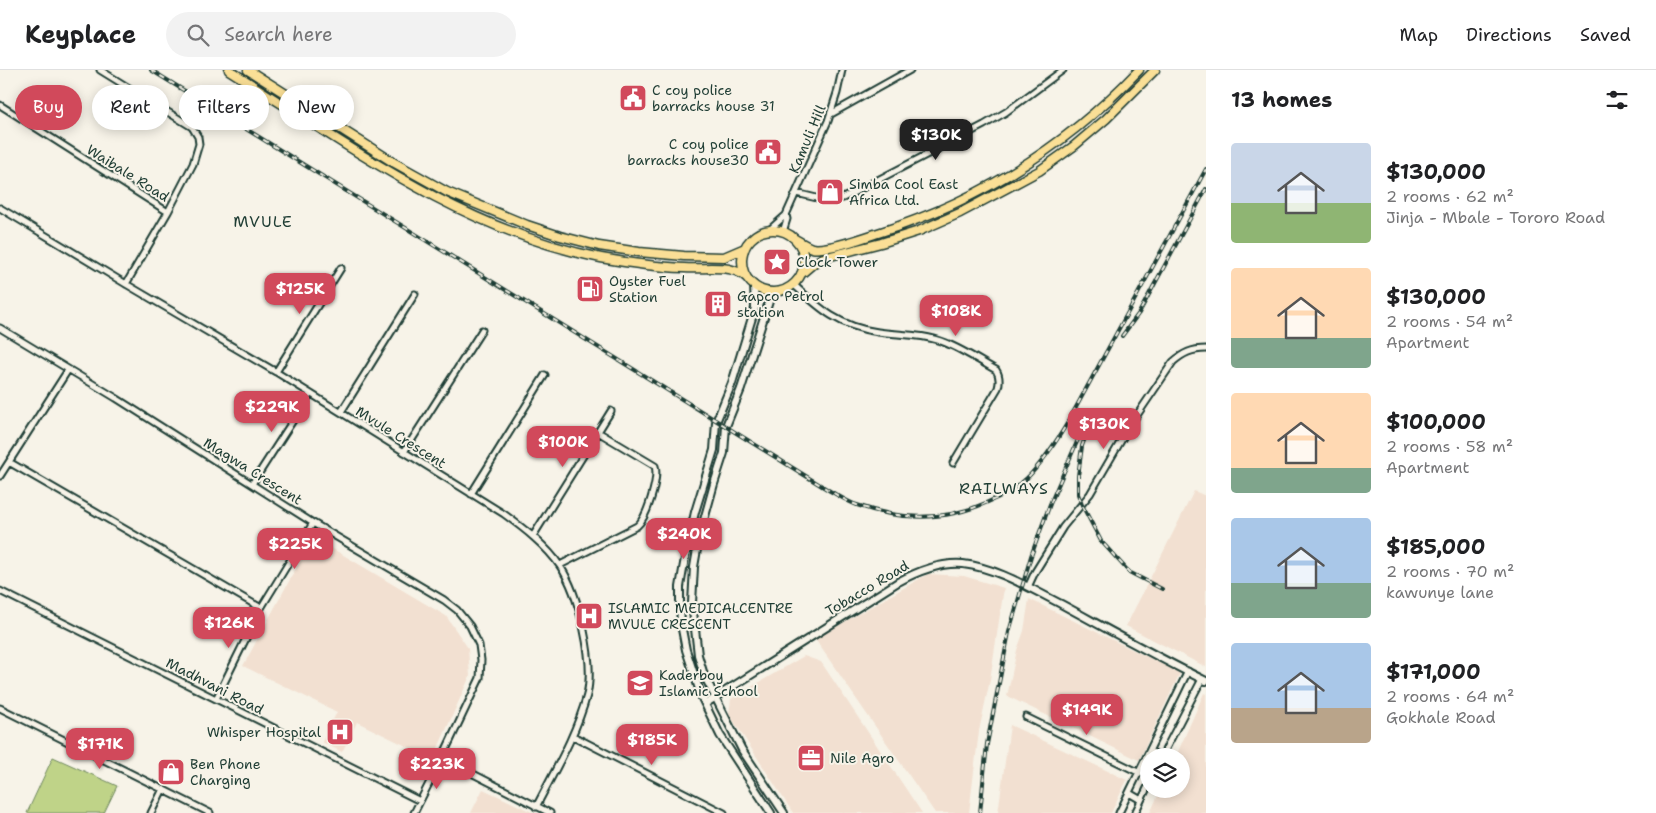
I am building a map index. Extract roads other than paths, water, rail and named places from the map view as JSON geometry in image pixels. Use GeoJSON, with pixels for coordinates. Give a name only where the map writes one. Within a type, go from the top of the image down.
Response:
{"type":"FeatureCollection","features":[{"type":"Feature","properties":{"kind":"highway"},"geometry":{"type":"LineString","coordinates":[[229,70],[391,172],[445,203],[524,236],[600,258],[676,268],[727,269],[740,272],[754,285],[762,290],[772,292],[787,288],[814,263],[823,258],[900,237],[960,213],[1039,171],[1074,146],[1106,119],[1155,70]]}},
{"type":"Feature","properties":{"kind":"highway"},"geometry":{"type":"LineString","coordinates":[[248,70],[393,162],[447,192],[527,225],[599,246],[684,256],[724,257],[744,248],[754,237],[768,230],[783,232],[810,247],[821,248],[896,227],[965,199],[1015,171],[1062,139],[1091,117],[1139,70]]}},
{"type":"Feature","properties":{"kind":"highway"},"geometry":{"type":"LineString","coordinates":[[795,239],[803,252],[804,260],[801,274]]}},
{"type":"Feature","properties":{"kind":"highway"},"geometry":{"type":"LineString","coordinates":[[744,248],[742,268],[746,277]]}},
{"type":"Feature","properties":{"kind":"street"},"geometry":{"type":"LineString","coordinates":[[100,70],[192,127],[198,137],[198,150],[193,164],[168,212],[126,284]]}},
{"type":"Feature","properties":{"kind":"street","name":"Kamuli Hill"},"geometry":{"type":"LineString","coordinates":[[768,230],[786,215],[831,114],[842,70]]}},
{"type":"Feature","properties":{"kind":"street"},"geometry":{"type":"LineString","coordinates":[[831,114],[910,70]]}},
{"type":"Feature","properties":{"kind":"street"},"geometry":{"type":"LineString","coordinates":[[796,193],[825,200],[843,198],[984,125],[1006,112],[1063,70]]}},
{"type":"Feature","properties":{"kind":"street","name":"Waibale Road"},"geometry":{"type":"LineString","coordinates":[[0,106],[168,212]]}},
{"type":"Feature","properties":{"kind":"street","name":"Mvule Crescent"},"geometry":{"type":"LineString","coordinates":[[0,208],[276,372],[504,514],[533,536],[560,565],[580,612],[587,650],[587,693],[573,736],[536,807]]}},
{"type":"Feature","properties":{"kind":"street","name":"Kamuli Hill"},"geometry":{"type":"LineString","coordinates":[[783,232],[787,219],[786,215]]}},
{"type":"Feature","properties":{"kind":"street"},"geometry":{"type":"LineString","coordinates":[[276,372],[341,268]]}},
{"type":"Feature","properties":{"kind":"street"},"geometry":{"type":"LineString","coordinates":[[793,284],[830,316],[844,323],[869,331],[917,335],[945,343],[996,370],[1000,376],[998,388],[953,463]]}},
{"type":"Feature","properties":{"kind":"street"},"geometry":{"type":"LineString","coordinates":[[754,285],[755,308],[732,384],[716,422],[714,450],[695,512],[682,569],[680,596],[681,624],[693,675],[705,704],[720,735],[771,813]]}},
{"type":"Feature","properties":{"kind":"street"},"geometry":{"type":"LineString","coordinates":[[772,292],[742,388],[726,426],[724,453],[699,538],[694,567],[692,603],[695,637],[702,668],[742,750],[784,813]]}},
{"type":"Feature","properties":{"kind":"street"},"geometry":{"type":"LineString","coordinates":[[341,412],[415,294]]}},
{"type":"Feature","properties":{"kind":"street","name":"Magwa Crescent"},"geometry":{"type":"LineString","coordinates":[[0,328],[313,523],[444,600],[457,610],[470,626],[479,645],[481,660],[480,678],[414,813]]}},
{"type":"Feature","properties":{"kind":"street"},"geometry":{"type":"LineString","coordinates":[[404,452],[482,330]]}},
{"type":"Feature","properties":{"kind":"street"},"geometry":{"type":"LineString","coordinates":[[1028,587],[1035,572],[1063,527],[1090,494],[1129,427],[1173,362],[1191,350],[1206,349]]}},
{"type":"Feature","properties":{"kind":"street"},"geometry":{"type":"LineString","coordinates":[[0,476],[68,370]]}},
{"type":"Feature","properties":{"kind":"street"},"geometry":{"type":"LineString","coordinates":[[471,494],[545,375]]}},
{"type":"Feature","properties":{"kind":"street"},"geometry":{"type":"LineString","coordinates":[[252,484],[310,394]]}},
{"type":"Feature","properties":{"kind":"street"},"geometry":{"type":"LineString","coordinates":[[533,536],[611,411]]}},
{"type":"Feature","properties":{"kind":"street"},"geometry":{"type":"LineString","coordinates":[[560,565],[642,522],[656,479],[655,466],[598,432]]}},
{"type":"Feature","properties":{"kind":"street"},"geometry":{"type":"LineString","coordinates":[[9,462],[261,608]]}},
{"type":"Feature","properties":{"kind":"street"},"geometry":{"type":"LineString","coordinates":[[216,699],[261,608],[313,523]]}},
{"type":"Feature","properties":{"kind":"street","name":"Tobacco Road"},"geometry":{"type":"LineString","coordinates":[[705,704],[898,582],[933,567],[947,564],[978,567],[1028,587],[1204,680]]}},
{"type":"Feature","properties":{"kind":"street","name":"Madhvani Road"},"geometry":{"type":"LineString","coordinates":[[0,591],[420,801]]}},
{"type":"Feature","properties":{"kind":"street"},"geometry":{"type":"LineString","coordinates":[[1151,748],[1188,671]]}},
{"type":"Feature","properties":{"kind":"street"},"geometry":{"type":"LineString","coordinates":[[1166,748],[1204,680]]}},
{"type":"Feature","properties":{"kind":"street"},"geometry":{"type":"LineString","coordinates":[[0,708],[210,813]]}},
{"type":"Feature","properties":{"kind":"street"},"geometry":{"type":"LineString","coordinates":[[1026,717],[1140,773],[1119,813]]}},
{"type":"Feature","properties":{"kind":"street"},"geometry":{"type":"LineString","coordinates":[[573,736],[724,813]]}},
{"type":"Feature","properties":{"kind":"street"},"geometry":{"type":"LineString","coordinates":[[442,758],[550,813]]}},
{"type":"Feature","properties":{"kind":"street"},"geometry":{"type":"LineString","coordinates":[[151,813],[163,789]]}},
{"type":"Feature","properties":{"kind":"street"},"geometry":{"type":"LineString","coordinates":[[1129,793],[1142,800],[1135,813]]}},
{"type":"Feature","properties":{"kind":"railway"},"geometry":{"type":"LineString","coordinates":[[151,70],[830,491],[857,505],[890,514],[907,516],[940,516],[956,513],[993,500],[1023,482],[1039,465],[1068,422],[1206,169]]}},
{"type":"Feature","properties":{"kind":"railway"},"geometry":{"type":"LineString","coordinates":[[1122,336],[1139,313],[1206,189]]}},
{"type":"Feature","properties":{"kind":"railway"},"geometry":{"type":"LineString","coordinates":[[1091,421],[1082,446],[1078,476],[1078,494],[1082,505],[1101,541],[1129,572],[1162,589]]}},
{"type":"Feature","properties":{"kind":"railway"},"geometry":{"type":"LineString","coordinates":[[980,813],[987,744],[1009,632],[1031,556],[1050,504],[1083,428]]}},
{"type":"Feature","properties":{"kind":"place","name":"C coy police barracks house 31"},"geometry":{"type":"Point","coordinates":[633,98]}},
{"type":"Feature","properties":{"kind":"place","name":"C coy police barracks house30"},"geometry":{"type":"Point","coordinates":[768,152]}},
{"type":"Feature","properties":{"kind":"place","name":"Simba Cool East Africa Ltd."},"geometry":{"type":"Point","coordinates":[830,192]}},
{"type":"Feature","properties":{"kind":"place","name":"Clock Tower"},"geometry":{"type":"Point","coordinates":[777,262]}},
{"type":"Feature","properties":{"kind":"place","name":"Oyster Fuel Station"},"geometry":{"type":"Point","coordinates":[590,289]}},
{"type":"Feature","properties":{"kind":"place","name":"Gapco Petrol station"},"geometry":{"type":"Point","coordinates":[718,304]}},
{"type":"Feature","properties":{"kind":"place","name":"ISLAMIC MEDICALCENTRE MVULE CRESCENT"},"geometry":{"type":"Point","coordinates":[589,616]}},
{"type":"Feature","properties":{"kind":"place","name":"Kaderboy Islamic School"},"geometry":{"type":"Point","coordinates":[640,683]}},
{"type":"Feature","properties":{"kind":"place","name":"Whisper Hospital"},"geometry":{"type":"Point","coordinates":[340,732]}},
{"type":"Feature","properties":{"kind":"place","name":"Nile Agro"},"geometry":{"type":"Point","coordinates":[811,758]}},
{"type":"Feature","properties":{"kind":"place","name":"Ben Phone Charging"},"geometry":{"type":"Point","coordinates":[171,772]}},
{"type":"Feature","properties":{"kind":"district","name":"MVULE"},"geometry":{"type":"Point","coordinates":[263,221]}},
{"type":"Feature","properties":{"kind":"district","name":"RAILWAYS"},"geometry":{"type":"Point","coordinates":[1004,488]}}]}
